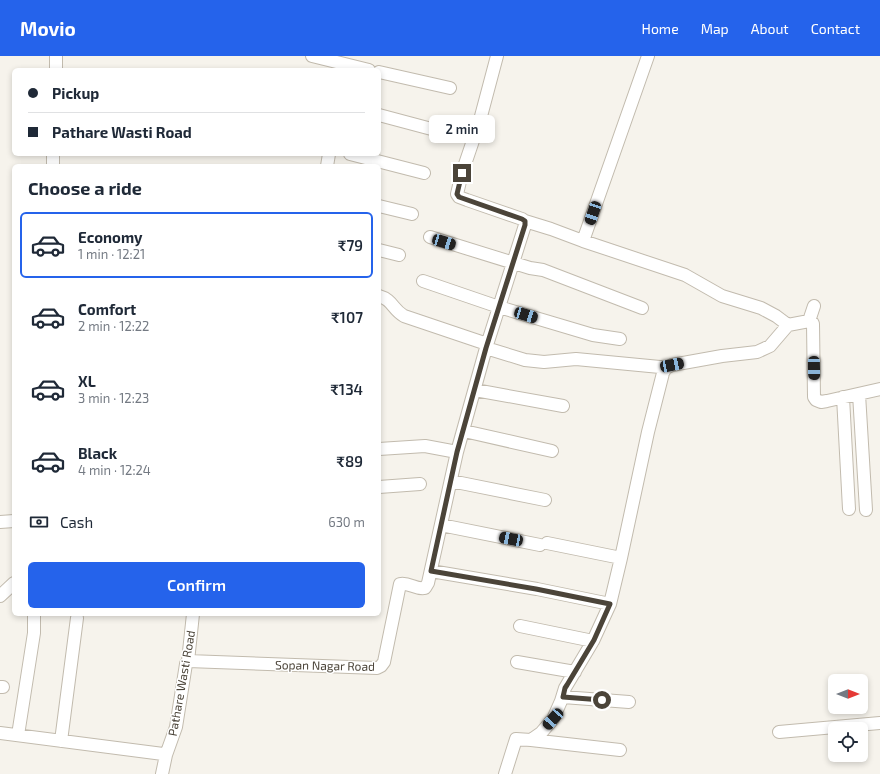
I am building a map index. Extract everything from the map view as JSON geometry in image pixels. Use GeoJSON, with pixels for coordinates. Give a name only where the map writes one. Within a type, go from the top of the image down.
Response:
{"type":"FeatureCollection","features":[{"type":"Feature","properties":{"kind":"street"},"geometry":{"type":"LineString","coordinates":[[56,56],[56,68]]}},
{"type":"Feature","properties":{"kind":"street"},"geometry":{"type":"LineString","coordinates":[[312,56],[363,68]]}},
{"type":"Feature","properties":{"kind":"street"},"geometry":{"type":"LineString","coordinates":[[497,56],[480,120],[462,173],[457,194],[459,197],[685,275],[722,296],[761,308],[776,316],[788,325]]}},
{"type":"Feature","properties":{"kind":"street"},"geometry":{"type":"LineString","coordinates":[[583,241],[648,56]]}},
{"type":"Feature","properties":{"kind":"street"},"geometry":{"type":"LineString","coordinates":[[381,72],[450,88]]}},
{"type":"Feature","properties":{"kind":"street"},"geometry":{"type":"LineString","coordinates":[[381,116],[439,131]]}},
{"type":"Feature","properties":{"kind":"street"},"geometry":{"type":"LineString","coordinates":[[358,156],[424,173]]}},
{"type":"Feature","properties":{"kind":"street"},"geometry":{"type":"LineString","coordinates":[[381,206],[412,214]]}},
{"type":"Feature","properties":{"kind":"street"},"geometry":{"type":"LineString","coordinates":[[381,449],[425,446],[457,452],[464,431],[486,346],[525,221]]}},
{"type":"Feature","properties":{"kind":"street"},"geometry":{"type":"LineString","coordinates":[[430,238],[530,268],[543,270],[642,308]]}},
{"type":"Feature","properties":{"kind":"street"},"geometry":{"type":"LineString","coordinates":[[381,251],[399,256]]}},
{"type":"Feature","properties":{"kind":"street"},"geometry":{"type":"LineString","coordinates":[[423,281],[499,307],[593,335],[620,339]]}},
{"type":"Feature","properties":{"kind":"street"},"geometry":{"type":"LineString","coordinates":[[381,297],[389,300],[404,316],[525,360],[544,362],[576,359],[623,362],[666,368]]}},
{"type":"Feature","properties":{"kind":"street"},"geometry":{"type":"LineString","coordinates":[[809,321],[814,306]]}},
{"type":"Feature","properties":{"kind":"street"},"geometry":{"type":"LineString","coordinates":[[531,740],[541,733],[553,719],[563,697],[565,688],[594,640],[610,604],[622,558],[648,432],[663,373],[666,368],[672,365],[722,356],[757,352],[770,346],[788,325],[809,321]]}},
{"type":"Feature","properties":{"kind":"street"},"geometry":{"type":"LineString","coordinates":[[809,321],[813,324],[814,397],[816,400],[821,402],[880,389]]}},
{"type":"Feature","properties":{"kind":"street"},"geometry":{"type":"LineString","coordinates":[[475,390],[563,406]]}},
{"type":"Feature","properties":{"kind":"street"},"geometry":{"type":"LineString","coordinates":[[859,394],[866,510]]}},
{"type":"Feature","properties":{"kind":"street"},"geometry":{"type":"LineString","coordinates":[[843,397],[849,509]]}},
{"type":"Feature","properties":{"kind":"street"},"geometry":{"type":"LineString","coordinates":[[464,431],[552,451]]}},
{"type":"Feature","properties":{"kind":"street","name":"Sopan Nagar Road"},"geometry":{"type":"LineString","coordinates":[[188,660],[377,668],[381,666],[384,662],[400,584],[420,589],[425,588],[428,583],[457,452]]}},
{"type":"Feature","properties":{"kind":"street"},"geometry":{"type":"LineString","coordinates":[[451,481],[545,500]]}},
{"type":"Feature","properties":{"kind":"street"},"geometry":{"type":"LineString","coordinates":[[381,487],[420,484]]}},
{"type":"Feature","properties":{"kind":"street"},"geometry":{"type":"LineString","coordinates":[[0,522],[12,521]]}},
{"type":"Feature","properties":{"kind":"street"},"geometry":{"type":"LineString","coordinates":[[441,525],[622,558]]}},
{"type":"Feature","properties":{"kind":"street"},"geometry":{"type":"LineString","coordinates":[[431,571],[536,589],[610,604]]}},
{"type":"Feature","properties":{"kind":"street"},"geometry":{"type":"LineString","coordinates":[[0,596],[12,585]]}},
{"type":"Feature","properties":{"kind":"street"},"geometry":{"type":"LineString","coordinates":[[18,735],[34,633],[34,616]]}},
{"type":"Feature","properties":{"kind":"street","name":"Pathare Wasti Road"},"geometry":{"type":"LineString","coordinates":[[162,774],[166,755],[176,727],[188,660],[193,616]]}},
{"type":"Feature","properties":{"kind":"street"},"geometry":{"type":"LineString","coordinates":[[61,741],[77,618]]}},
{"type":"Feature","properties":{"kind":"street"},"geometry":{"type":"LineString","coordinates":[[520,626],[594,640]]}},
{"type":"Feature","properties":{"kind":"street"},"geometry":{"type":"LineString","coordinates":[[517,662],[576,672]]}},
{"type":"Feature","properties":{"kind":"street"},"geometry":{"type":"LineString","coordinates":[[563,697],[629,702]]}},
{"type":"Feature","properties":{"kind":"street"},"geometry":{"type":"LineString","coordinates":[[779,732],[880,723]]}},
{"type":"Feature","properties":{"kind":"street"},"geometry":{"type":"LineString","coordinates":[[0,733],[155,752],[166,755]]}},
{"type":"Feature","properties":{"kind":"street"},"geometry":{"type":"LineString","coordinates":[[505,774],[516,739],[620,750]]}},
{"type":"Feature","properties":{"kind":"route"},"geometry":{"type":"LineString","coordinates":[[462,173],[457,189],[457,194],[459,197],[522,219],[525,221],[525,225],[486,348],[457,452],[431,571],[536,589],[610,604],[594,640],[565,688],[563,697],[602,700]]}}]}
